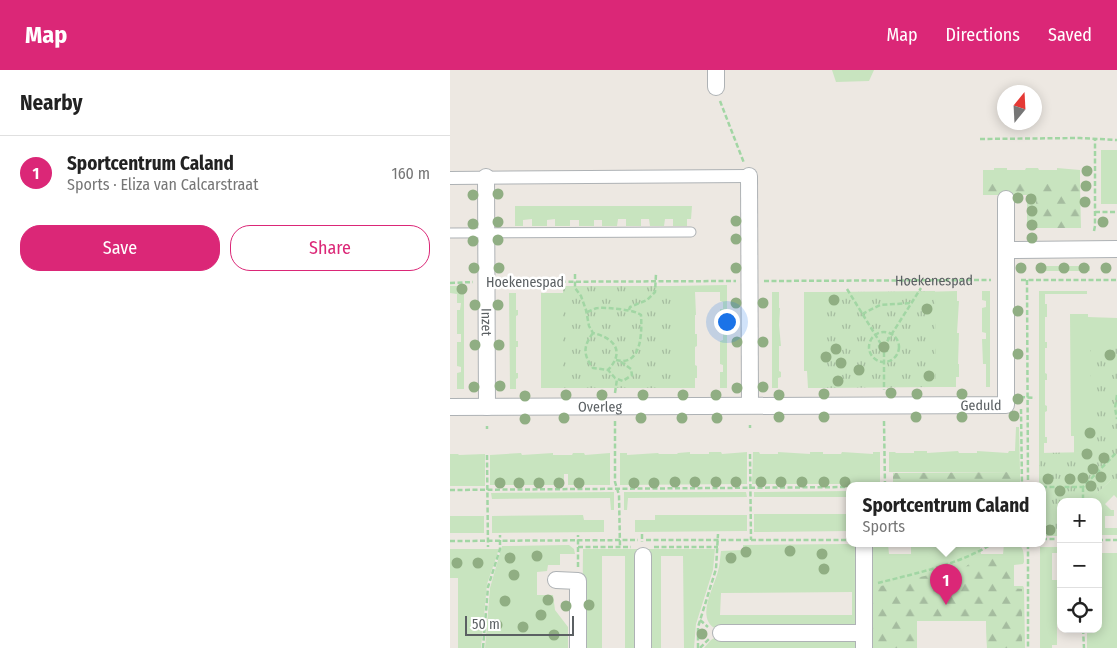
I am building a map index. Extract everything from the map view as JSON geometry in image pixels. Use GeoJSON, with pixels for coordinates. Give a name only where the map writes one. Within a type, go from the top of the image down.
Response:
{"type":"FeatureCollection","features":[{"type":"Feature","properties":{"kind":"street"},"geometry":{"type":"LineString","coordinates":[[716,70],[716,87]]}},
{"type":"Feature","properties":{"kind":"street"},"geometry":{"type":"LineString","coordinates":[[450,178],[749,176],[750,405]]}},
{"type":"Feature","properties":{"kind":"street","name":"Inzet"},"geometry":{"type":"LineString","coordinates":[[486,177],[487,407]]}},
{"type":"Feature","properties":{"kind":"street","name":"Geduld"},"geometry":{"type":"LineString","coordinates":[[750,405],[1006,405],[1006,199]]}},
{"type":"Feature","properties":{"kind":"street"},"geometry":{"type":"LineString","coordinates":[[1006,250],[1117,249]]}},
{"type":"Feature","properties":{"kind":"street","name":"Overleg"},"geometry":{"type":"LineString","coordinates":[[450,407],[750,405]]}},
{"type":"Feature","properties":{"kind":"street"},"geometry":{"type":"LineString","coordinates":[[721,633],[864,640],[864,547]]}},
{"type":"Feature","properties":{"kind":"street"},"geometry":{"type":"LineString","coordinates":[[643,556],[643,648]]}},
{"type":"Feature","properties":{"kind":"street"},"geometry":{"type":"LineString","coordinates":[[556,580],[578,581],[578,648]]}},
{"type":"Feature","properties":{"kind":"lane"},"geometry":{"type":"LineString","coordinates":[[450,233],[691,232]]}},
{"type":"Feature","properties":{"kind":"path"},"geometry":{"type":"LineString","coordinates":[[716,87],[722,111],[749,176]]}},
{"type":"Feature","properties":{"kind":"path"},"geometry":{"type":"LineString","coordinates":[[980,139],[1080,138],[1117,140]]}},
{"type":"Feature","properties":{"kind":"path"},"geometry":{"type":"LineString","coordinates":[[1094,230],[1095,140]]}},
{"type":"Feature","properties":{"kind":"path"},"geometry":{"type":"LineString","coordinates":[[1095,212],[1117,212]]}},
{"type":"Feature","properties":{"kind":"path"},"geometry":{"type":"LineString","coordinates":[[575,274],[575,288],[581,296],[593,334]]}},
{"type":"Feature","properties":{"kind":"path"},"geometry":{"type":"LineString","coordinates":[[628,310],[647,300],[655,292],[656,274]]}},
{"type":"Feature","properties":{"kind":"path"},"geometry":{"type":"LineString","coordinates":[[1027,280],[1028,482]]}},
{"type":"Feature","properties":{"kind":"path","name":"Hoekenespad"},"geometry":{"type":"LineString","coordinates":[[450,282],[1117,280]]}},
{"type":"Feature","properties":{"kind":"path"},"geometry":{"type":"LineString","coordinates":[[881,344],[886,343],[920,288]]}},
{"type":"Feature","properties":{"kind":"path"},"geometry":{"type":"LineString","coordinates":[[847,289],[881,344],[880,349],[884,352],[888,348],[886,343]]}},
{"type":"Feature","properties":{"kind":"path"},"geometry":{"type":"LineString","coordinates":[[862,314],[880,305],[911,303]]}},
{"type":"Feature","properties":{"kind":"path"},"geometry":{"type":"LineString","coordinates":[[587,312],[597,308],[628,310],[639,312],[641,315],[637,353],[633,358],[620,362]]}},
{"type":"Feature","properties":{"kind":"path"},"geometry":{"type":"LineString","coordinates":[[884,332],[892,334],[898,342],[899,351],[893,359],[884,362],[875,359],[870,352],[870,342],[876,335],[884,332]]}},
{"type":"Feature","properties":{"kind":"path"},"geometry":{"type":"LineString","coordinates":[[593,334],[599,335],[614,345],[618,351],[616,360],[608,370]]}},
{"type":"Feature","properties":{"kind":"path"},"geometry":{"type":"LineString","coordinates":[[593,334],[587,340],[584,348],[585,356],[593,368],[608,370],[615,378],[623,381],[629,378],[632,375],[631,369],[616,360]]}},
{"type":"Feature","properties":{"kind":"path"},"geometry":{"type":"LineString","coordinates":[[1117,395],[1115,408],[1117,419]]}},
{"type":"Feature","properties":{"kind":"path"},"geometry":{"type":"LineString","coordinates":[[615,406],[616,482],[619,495],[620,547]]}},
{"type":"Feature","properties":{"kind":"path"},"geometry":{"type":"LineString","coordinates":[[1021,407],[1022,482]]}},
{"type":"Feature","properties":{"kind":"path"},"geometry":{"type":"LineString","coordinates":[[1083,498],[1083,487],[1117,452]]}},
{"type":"Feature","properties":{"kind":"path"},"geometry":{"type":"LineString","coordinates":[[750,454],[750,540]]}},
{"type":"Feature","properties":{"kind":"path"},"geometry":{"type":"LineString","coordinates":[[487,455],[488,547]]}},
{"type":"Feature","properties":{"kind":"path"},"geometry":{"type":"LineString","coordinates":[[450,490],[846,487]]}},
{"type":"Feature","properties":{"kind":"path"},"geometry":{"type":"LineString","coordinates":[[1046,487],[1083,487]]}},
{"type":"Feature","properties":{"kind":"path"},"geometry":{"type":"LineString","coordinates":[[698,648],[698,627],[716,569],[718,534]]}},
{"type":"Feature","properties":{"kind":"path"},"geometry":{"type":"LineString","coordinates":[[483,648],[488,587],[500,549],[500,535]]}},
{"type":"Feature","properties":{"kind":"path"},"geometry":{"type":"LineString","coordinates":[[578,535],[578,581]]}},
{"type":"Feature","properties":{"kind":"path"},"geometry":{"type":"LineString","coordinates":[[450,542],[846,540]]}},
{"type":"Feature","properties":{"kind":"path"},"geometry":{"type":"LineString","coordinates":[[1102,540],[1117,540]]}},
{"type":"Feature","properties":{"kind":"path"},"geometry":{"type":"LineString","coordinates":[[864,588],[938,567],[987,547]]}},
{"type":"Feature","properties":{"kind":"path"},"geometry":{"type":"LineString","coordinates":[[1028,547],[1028,648]]}},
{"type":"Feature","properties":{"kind":"path"},"geometry":{"type":"LineString","coordinates":[[1084,633],[1084,648]]}},
{"type":"Feature","properties":{"kind":"green space"},"geometry":{"type":"Polygon","coordinates":[[[832,70],[874,70],[869,81],[836,82],[832,70]]]}},
{"type":"Feature","properties":{"kind":"green space"},"geometry":{"type":"Polygon","coordinates":[[[1101,150],[1117,150],[1117,204],[1101,204],[1101,150]]]}},
{"type":"Feature","properties":{"kind":"green space"},"geometry":{"type":"Polygon","coordinates":[[[994,168],[1007,168],[1007,170],[1038,168],[1039,170],[1057,170],[1057,168],[1080,170],[1080,184],[983,184],[983,170],[994,170],[994,168]]]}},
{"type":"Feature","properties":{"kind":"green space"},"geometry":{"type":"Polygon","coordinates":[[[983,184],[1080,184],[1081,228],[1036,228],[1036,195],[983,195],[983,184]]]}},
{"type":"Feature","properties":{"kind":"green space"},"geometry":{"type":"Polygon","coordinates":[[[1036,194],[1036,228],[1027,228],[1027,195],[1036,194]]]}},
{"type":"Feature","properties":{"kind":"green space"},"geometry":{"type":"Polygon","coordinates":[[[515,206],[692,206],[691,219],[687,219],[687,226],[673,226],[673,219],[665,219],[664,226],[650,226],[649,219],[641,219],[641,226],[626,226],[626,219],[618,219],[617,226],[602,226],[602,220],[594,220],[594,226],[579,226],[579,220],[570,220],[570,226],[555,226],[555,219],[547,220],[547,226],[532,226],[532,219],[523,220],[523,226],[515,226],[515,206]]]}},
{"type":"Feature","properties":{"kind":"green space"},"geometry":{"type":"Polygon","coordinates":[[[1036,266],[1090,266],[1090,271],[1036,271],[1036,266]]]}},
{"type":"Feature","properties":{"kind":"green space"},"geometry":{"type":"Polygon","coordinates":[[[727,285],[727,388],[720,388],[720,372],[723,372],[723,365],[720,364],[720,341],[723,340],[723,333],[720,333],[720,309],[723,309],[723,302],[720,301],[720,292],[695,292],[695,334],[697,334],[697,346],[695,347],[695,365],[697,366],[697,378],[695,378],[695,388],[673,388],[673,286],[727,285]]]}},
{"type":"Feature","properties":{"kind":"green space"},"geometry":{"type":"Polygon","coordinates":[[[450,286],[464,286],[464,389],[457,389],[457,373],[461,372],[461,367],[457,366],[457,342],[461,342],[461,334],[457,334],[457,310],[460,310],[461,303],[457,303],[457,294],[450,293],[450,286]]]}},
{"type":"Feature","properties":{"kind":"green space"},"geometry":{"type":"Polygon","coordinates":[[[563,286],[673,286],[673,388],[563,388],[563,286]]]}},
{"type":"Feature","properties":{"kind":"green space"},"geometry":{"type":"Polygon","coordinates":[[[935,291],[936,387],[825,388],[825,292],[935,291]]]}},
{"type":"Feature","properties":{"kind":"green space"},"geometry":{"type":"Polygon","coordinates":[[[957,291],[957,301],[959,301],[957,333],[959,333],[959,377],[956,377],[956,387],[894,387],[921,292],[957,291]]]}},
{"type":"Feature","properties":{"kind":"green space"},"geometry":{"type":"Polygon","coordinates":[[[982,291],[990,291],[990,387],[986,387],[986,364],[983,364],[982,339],[986,339],[986,333],[982,332],[982,308],[986,307],[986,301],[982,300],[982,291]]]}},
{"type":"Feature","properties":{"kind":"green space"},"geometry":{"type":"Polygon","coordinates":[[[1039,291],[1087,291],[1087,294],[1045,294],[1047,317],[1045,317],[1045,342],[1047,342],[1047,348],[1045,348],[1045,373],[1047,374],[1047,380],[1045,380],[1045,405],[1047,406],[1047,411],[1045,412],[1045,437],[1047,437],[1047,443],[1044,443],[1044,453],[1039,453],[1039,291]]]}},
{"type":"Feature","properties":{"kind":"green space"},"geometry":{"type":"Polygon","coordinates":[[[772,292],[779,292],[780,308],[781,346],[779,346],[779,371],[781,372],[781,377],[778,378],[778,388],[772,388],[772,292]]]}},
{"type":"Feature","properties":{"kind":"green space"},"geometry":{"type":"Polygon","coordinates":[[[804,292],[846,292],[827,388],[808,388],[807,371],[804,371],[804,292]]]}},
{"type":"Feature","properties":{"kind":"green space"},"geometry":{"type":"Polygon","coordinates":[[[509,293],[516,293],[516,310],[518,310],[518,315],[516,316],[516,341],[518,341],[518,347],[516,347],[516,373],[518,373],[518,378],[516,379],[516,389],[510,389],[509,293]]]}},
{"type":"Feature","properties":{"kind":"green space"},"geometry":{"type":"Polygon","coordinates":[[[541,293],[563,293],[563,388],[541,388],[541,293]]]}},
{"type":"Feature","properties":{"kind":"green space"},"geometry":{"type":"Polygon","coordinates":[[[1070,314],[1088,314],[1088,317],[1117,318],[1117,342],[1091,342],[1107,452],[1074,453],[1074,436],[1071,436],[1070,314]]]}},
{"type":"Feature","properties":{"kind":"green space"},"geometry":{"type":"Polygon","coordinates":[[[1090,342],[1117,342],[1117,480],[1111,480],[1097,493],[1097,498],[1057,498],[1057,536],[1046,536],[1046,482],[1039,482],[1039,453],[1092,452],[1090,342]]]}},
{"type":"Feature","properties":{"kind":"green space"},"geometry":{"type":"Polygon","coordinates":[[[1016,427],[1019,427],[1020,472],[889,472],[889,452],[914,453],[914,451],[927,451],[927,453],[958,451],[959,453],[977,453],[977,451],[1008,453],[1009,451],[1015,451],[1016,427]]]}},
{"type":"Feature","properties":{"kind":"green space"},"geometry":{"type":"Polygon","coordinates":[[[690,452],[690,454],[721,452],[722,454],[747,452],[747,484],[620,485],[620,453],[627,453],[627,455],[690,452]]]}},
{"type":"Feature","properties":{"kind":"green space"},"geometry":{"type":"Polygon","coordinates":[[[753,452],[759,452],[760,454],[778,454],[778,452],[810,454],[810,452],[823,452],[823,454],[841,454],[842,452],[873,454],[873,452],[880,452],[880,482],[752,484],[753,452]]]}},
{"type":"Feature","properties":{"kind":"green space"},"geometry":{"type":"Polygon","coordinates":[[[521,453],[522,455],[553,453],[553,455],[572,455],[573,453],[584,453],[585,455],[610,453],[610,485],[568,485],[568,474],[564,474],[564,485],[490,485],[490,455],[521,453]]]}},
{"type":"Feature","properties":{"kind":"green space"},"geometry":{"type":"Polygon","coordinates":[[[450,454],[485,454],[485,486],[450,486],[450,454]]]}},
{"type":"Feature","properties":{"kind":"green space"},"geometry":{"type":"Polygon","coordinates":[[[1020,472],[1020,482],[893,482],[893,473],[1020,472]]]}},
{"type":"Feature","properties":{"kind":"green space"},"geometry":{"type":"Polygon","coordinates":[[[1111,480],[1117,480],[1117,498],[1114,495],[1105,504],[1111,510],[1114,510],[1114,516],[1105,516],[1105,528],[1117,528],[1117,535],[1102,535],[1102,498],[1097,498],[1097,493],[1111,480]]]}},
{"type":"Feature","properties":{"kind":"green space"},"geometry":{"type":"Polygon","coordinates":[[[846,491],[846,497],[754,497],[754,492],[846,491]]]}},
{"type":"Feature","properties":{"kind":"green space"},"geometry":{"type":"Polygon","coordinates":[[[614,492],[614,510],[611,510],[610,498],[492,499],[491,493],[614,492]]]}},
{"type":"Feature","properties":{"kind":"green space"},"geometry":{"type":"Polygon","coordinates":[[[624,492],[746,492],[747,497],[628,498],[627,510],[624,510],[624,492]]]}},
{"type":"Feature","properties":{"kind":"green space"},"geometry":{"type":"Polygon","coordinates":[[[754,514],[846,514],[846,531],[754,532],[754,514]]]}},
{"type":"Feature","properties":{"kind":"green space"},"geometry":{"type":"Polygon","coordinates":[[[583,515],[584,520],[604,520],[604,532],[492,533],[492,516],[583,515]]]}},
{"type":"Feature","properties":{"kind":"green space"},"geometry":{"type":"Polygon","coordinates":[[[655,515],[747,515],[747,531],[635,532],[635,520],[655,520],[655,515]]]}},
{"type":"Feature","properties":{"kind":"green space"},"geometry":{"type":"Polygon","coordinates":[[[450,516],[484,516],[484,533],[450,533],[450,516]]]}},
{"type":"Feature","properties":{"kind":"green space"},"geometry":{"type":"Polygon","coordinates":[[[846,544],[846,547],[855,547],[857,549],[860,619],[852,628],[716,629],[710,624],[706,610],[719,568],[721,551],[743,550],[743,545],[846,544]],[[852,592],[721,593],[720,615],[852,615],[852,592]]]}},
{"type":"Feature","properties":{"kind":"green space"},"geometry":{"type":"Polygon","coordinates":[[[569,545],[574,549],[575,554],[560,554],[560,565],[548,565],[547,571],[537,572],[537,595],[553,595],[555,610],[568,627],[568,648],[485,648],[490,588],[502,546],[569,545]]]}},
{"type":"Feature","properties":{"kind":"green space"},"geometry":{"type":"Polygon","coordinates":[[[874,547],[888,547],[889,554],[911,554],[911,547],[980,547],[981,554],[1003,554],[1004,547],[1021,547],[1024,562],[1023,564],[1014,565],[1014,586],[1023,586],[1024,588],[1025,648],[987,648],[986,621],[917,621],[917,648],[867,648],[870,549],[874,547]]]}},
{"type":"Feature","properties":{"kind":"green space"},"geometry":{"type":"Polygon","coordinates":[[[1040,547],[1057,547],[1057,553],[1052,553],[1052,580],[1057,580],[1057,645],[1052,645],[1052,648],[1040,648],[1040,547]]]}},
{"type":"Feature","properties":{"kind":"green space"},"geometry":{"type":"Polygon","coordinates":[[[450,549],[499,549],[487,584],[481,648],[458,648],[458,578],[450,578],[450,549]]]}},
{"type":"Feature","properties":{"kind":"green space"},"geometry":{"type":"Polygon","coordinates":[[[583,549],[639,549],[639,648],[625,648],[625,556],[602,556],[602,648],[582,648],[583,549]]]}},
{"type":"Feature","properties":{"kind":"green space"},"geometry":{"type":"Polygon","coordinates":[[[646,549],[715,549],[713,570],[696,624],[694,648],[684,648],[683,556],[661,556],[661,648],[647,648],[646,549]]]}},
{"type":"Feature","properties":{"kind":"green space"},"geometry":{"type":"Polygon","coordinates":[[[1102,553],[1117,553],[1117,648],[1087,648],[1087,633],[1102,633],[1102,553]]]}},
{"type":"Feature","properties":{"kind":"green space"},"geometry":{"type":"Polygon","coordinates":[[[981,554],[1003,554],[1011,560],[1012,588],[1022,589],[1022,648],[987,648],[986,621],[917,621],[917,648],[875,648],[871,622],[872,588],[963,569],[981,554]]]}},
{"type":"Feature","properties":{"kind":"green space"},"geometry":{"type":"Polygon","coordinates":[[[716,637],[852,637],[856,642],[856,648],[704,648],[716,637]]]}},
{"type":"Feature","properties":{"kind":"place","name":"Sportcentrum Caland"},"geometry":{"type":"Point","coordinates":[946,605]}}]}
